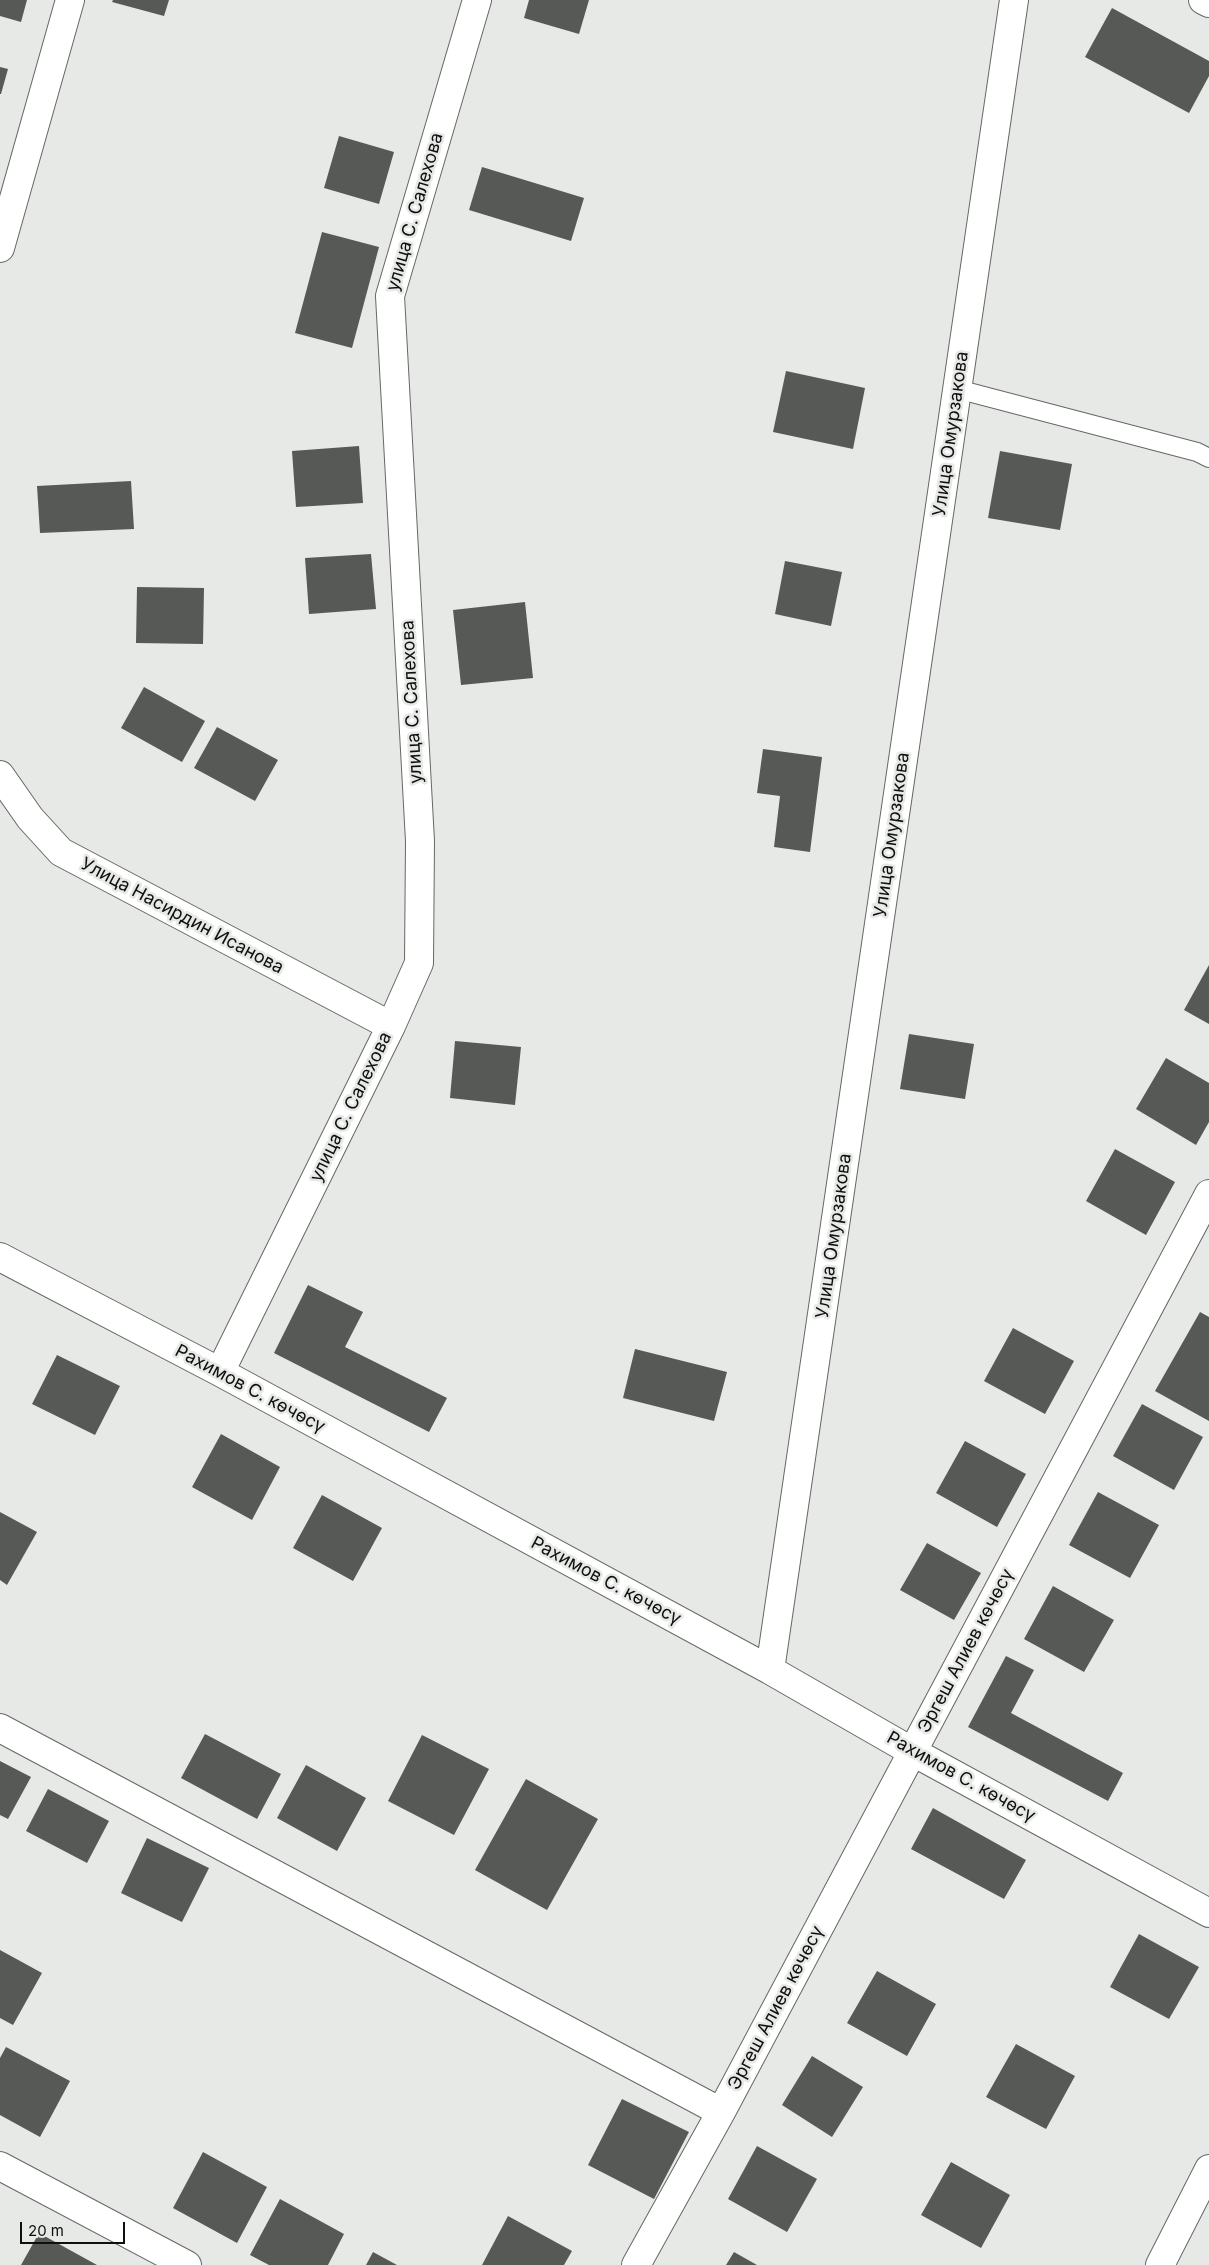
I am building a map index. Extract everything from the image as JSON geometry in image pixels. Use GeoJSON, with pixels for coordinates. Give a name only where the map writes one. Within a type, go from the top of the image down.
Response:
{"type":"FeatureCollection","features":[{"type":"Feature","properties":{"kind":"street"},"geometry":{"type":"LineString","coordinates":[[0,248],[70,0]]}},
{"type":"Feature","properties":{"kind":"street","name":"улица С. Салехова"},"geometry":{"type":"LineString","coordinates":[[220,1372],[391,1026],[419,963],[420,841],[390,296],[477,0]]}},
{"type":"Feature","properties":{"kind":"street","name":"Улица Омурзакова"},"geometry":{"type":"LineString","coordinates":[[770,1670],[1014,0]]}},
{"type":"Feature","properties":{"kind":"street"},"geometry":{"type":"LineString","coordinates":[[1203,0],[1209,3]]}},
{"type":"Feature","properties":{"kind":"street","name":"Улица Насирдин Исанова"},"geometry":{"type":"LineString","coordinates":[[0,775],[30,818],[61,852],[391,1026]]}},
{"type":"Feature","properties":{"kind":"street","name":"Эргеш Алиев көчөсү"},"geometry":{"type":"LineString","coordinates":[[636,2265],[721,2112],[1209,1194]]}},
{"type":"Feature","properties":{"kind":"street","name":"Рахимов С. көчөсү"},"geometry":{"type":"LineString","coordinates":[[0,1257],[220,1372],[770,1670],[913,1752],[1209,1913]]}},
{"type":"Feature","properties":{"kind":"street"},"geometry":{"type":"LineString","coordinates":[[0,1728],[721,2112]]}},
{"type":"Feature","properties":{"kind":"street"},"geometry":{"type":"LineString","coordinates":[[0,2166],[187,2265]]}},
{"type":"Feature","properties":{"kind":"street"},"geometry":{"type":"LineString","coordinates":[[1160,2265],[1209,2169]]}},
{"type":"Feature","properties":{"kind":"lane"},"geometry":{"type":"LineString","coordinates":[[957,389],[1197,452],[1209,458]]}},
{"type":"Feature","properties":{"kind":"building"},"geometry":{"type":"Polygon","coordinates":[[[0,0],[27,0],[21,22],[0,16],[0,0]]]}},
{"type":"Feature","properties":{"kind":"building"},"geometry":{"type":"Polygon","coordinates":[[[113,0],[169,0],[164,16],[112,2],[113,0]]]}},
{"type":"Feature","properties":{"kind":"building"},"geometry":{"type":"Polygon","coordinates":[[[529,0],[589,0],[579,34],[524,18],[529,0]]]}},
{"type":"Feature","properties":{"kind":"building"},"geometry":{"type":"Polygon","coordinates":[[[1112,8],[1209,61],[1209,76],[1189,113],[1085,57],[1112,8]]]}},
{"type":"Feature","properties":{"kind":"building"},"geometry":{"type":"Polygon","coordinates":[[[0,67],[8,69],[1,94],[0,94],[0,67]]]}},
{"type":"Feature","properties":{"kind":"building"},"geometry":{"type":"Polygon","coordinates":[[[339,136],[394,152],[379,204],[324,188],[339,136]]]}},
{"type":"Feature","properties":{"kind":"building"},"geometry":{"type":"Polygon","coordinates":[[[482,167],[584,198],[571,241],[469,210],[482,167]]]}},
{"type":"Feature","properties":{"kind":"building"},"geometry":{"type":"Polygon","coordinates":[[[322,232],[379,247],[352,348],[295,333],[322,232]]]}},
{"type":"Feature","properties":{"kind":"building"},"geometry":{"type":"Polygon","coordinates":[[[786,371],[865,388],[853,449],[773,432],[786,371]]]}},
{"type":"Feature","properties":{"kind":"building"},"geometry":{"type":"Polygon","coordinates":[[[359,446],[363,503],[296,507],[292,451],[359,446]]]}},
{"type":"Feature","properties":{"kind":"building"},"geometry":{"type":"Polygon","coordinates":[[[1000,451],[1072,464],[1060,530],[988,518],[1000,451]]]}},
{"type":"Feature","properties":{"kind":"building"},"geometry":{"type":"Polygon","coordinates":[[[131,481],[134,529],[40,533],[37,486],[131,481]]]}},
{"type":"Feature","properties":{"kind":"building"},"geometry":{"type":"Polygon","coordinates":[[[371,554],[376,609],[309,614],[305,558],[371,554]]]}},
{"type":"Feature","properties":{"kind":"building"},"geometry":{"type":"Polygon","coordinates":[[[785,561],[842,572],[831,626],[775,614],[785,561]]]}},
{"type":"Feature","properties":{"kind":"building"},"geometry":{"type":"Polygon","coordinates":[[[137,587],[204,588],[203,644],[136,643],[137,587]]]}},
{"type":"Feature","properties":{"kind":"building"},"geometry":{"type":"Polygon","coordinates":[[[525,602],[533,678],[461,685],[453,610],[525,602]]]}},
{"type":"Feature","properties":{"kind":"building"},"geometry":{"type":"Polygon","coordinates":[[[144,687],[205,721],[182,762],[121,728],[144,687]]]}},
{"type":"Feature","properties":{"kind":"building"},"geometry":{"type":"Polygon","coordinates":[[[217,727],[278,760],[255,801],[194,768],[217,727]]]}},
{"type":"Feature","properties":{"kind":"building"},"geometry":{"type":"Polygon","coordinates":[[[763,749],[822,757],[810,852],[774,847],[780,796],[757,793],[763,749]]]}},
{"type":"Feature","properties":{"kind":"building"},"geometry":{"type":"Polygon","coordinates":[[[1209,965],[1209,1024],[1184,1010],[1209,965]]]}},
{"type":"Feature","properties":{"kind":"building"},"geometry":{"type":"Polygon","coordinates":[[[909,1034],[974,1044],[965,1099],[900,1089],[909,1034]]]}},
{"type":"Feature","properties":{"kind":"building"},"geometry":{"type":"Polygon","coordinates":[[[455,1041],[521,1047],[515,1105],[450,1098],[455,1041]]]}},
{"type":"Feature","properties":{"kind":"building"},"geometry":{"type":"Polygon","coordinates":[[[1166,1058],[1209,1083],[1209,1122],[1196,1145],[1136,1109],[1166,1058]]]}},
{"type":"Feature","properties":{"kind":"building"},"geometry":{"type":"Polygon","coordinates":[[[1115,1149],[1175,1182],[1146,1235],[1086,1201],[1115,1149]]]}},
{"type":"Feature","properties":{"kind":"building"},"geometry":{"type":"Polygon","coordinates":[[[308,1285],[363,1312],[345,1347],[447,1398],[429,1432],[274,1353],[308,1285]]]}},
{"type":"Feature","properties":{"kind":"building"},"geometry":{"type":"Polygon","coordinates":[[[1200,1312],[1209,1317],[1209,1421],[1155,1391],[1200,1312]]]}},
{"type":"Feature","properties":{"kind":"building"},"geometry":{"type":"Polygon","coordinates":[[[1013,1328],[1074,1361],[1045,1414],[984,1381],[1013,1328]]]}},
{"type":"Feature","properties":{"kind":"building"},"geometry":{"type":"Polygon","coordinates":[[[635,1349],[727,1372],[714,1421],[623,1398],[635,1349]]]}},
{"type":"Feature","properties":{"kind":"building"},"geometry":{"type":"Polygon","coordinates":[[[57,1355],[120,1386],[95,1435],[32,1404],[57,1355]]]}},
{"type":"Feature","properties":{"kind":"building"},"geometry":{"type":"Polygon","coordinates":[[[1142,1404],[1203,1437],[1174,1490],[1113,1456],[1142,1404]]]}},
{"type":"Feature","properties":{"kind":"building"},"geometry":{"type":"Polygon","coordinates":[[[221,1434],[280,1467],[252,1520],[192,1487],[221,1434]]]}},
{"type":"Feature","properties":{"kind":"building"},"geometry":{"type":"Polygon","coordinates":[[[965,1441],[1026,1474],[997,1527],[936,1493],[965,1441]]]}},
{"type":"Feature","properties":{"kind":"building"},"geometry":{"type":"Polygon","coordinates":[[[1098,1492],[1159,1525],[1130,1578],[1069,1545],[1098,1492]]]}},
{"type":"Feature","properties":{"kind":"building"},"geometry":{"type":"Polygon","coordinates":[[[322,1495],[382,1528],[353,1581],[293,1548],[322,1495]]]}},
{"type":"Feature","properties":{"kind":"building"},"geometry":{"type":"Polygon","coordinates":[[[0,1512],[37,1532],[7,1585],[0,1580],[0,1512]]]}},
{"type":"Feature","properties":{"kind":"building"},"geometry":{"type":"Polygon","coordinates":[[[927,1543],[981,1573],[954,1620],[900,1590],[927,1543]]]}},
{"type":"Feature","properties":{"kind":"building"},"geometry":{"type":"Polygon","coordinates":[[[1053,1586],[1114,1620],[1084,1672],[1024,1639],[1053,1586]]]}},
{"type":"Feature","properties":{"kind":"building"},"geometry":{"type":"Polygon","coordinates":[[[1006,1656],[1034,1670],[1011,1713],[1123,1773],[1108,1801],[968,1727],[1006,1656]]]}},
{"type":"Feature","properties":{"kind":"building"},"geometry":{"type":"Polygon","coordinates":[[[205,1734],[281,1774],[257,1819],[181,1778],[205,1734]]]}},
{"type":"Feature","properties":{"kind":"building"},"geometry":{"type":"Polygon","coordinates":[[[422,1735],[489,1769],[454,1835],[388,1801],[422,1735]]]}},
{"type":"Feature","properties":{"kind":"building"},"geometry":{"type":"Polygon","coordinates":[[[0,1761],[31,1777],[8,1819],[0,1815],[0,1761]]]}},
{"type":"Feature","properties":{"kind":"building"},"geometry":{"type":"Polygon","coordinates":[[[306,1765],[366,1798],[337,1851],[277,1818],[306,1765]]]}},
{"type":"Feature","properties":{"kind":"building"},"geometry":{"type":"Polygon","coordinates":[[[526,1779],[598,1819],[547,1910],[475,1870],[526,1779]]]}},
{"type":"Feature","properties":{"kind":"building"},"geometry":{"type":"Polygon","coordinates":[[[48,1789],[109,1821],[87,1863],[26,1831],[48,1789]]]}},
{"type":"Feature","properties":{"kind":"building"},"geometry":{"type":"Polygon","coordinates":[[[933,1808],[1026,1860],[1004,1899],[911,1849],[933,1808]]]}},
{"type":"Feature","properties":{"kind":"building"},"geometry":{"type":"Polygon","coordinates":[[[147,1838],[209,1868],[182,1922],[121,1893],[147,1838]]]}},
{"type":"Feature","properties":{"kind":"building"},"geometry":{"type":"Polygon","coordinates":[[[1139,1934],[1199,1967],[1169,2019],[1110,1987],[1139,1934]]]}},
{"type":"Feature","properties":{"kind":"building"},"geometry":{"type":"Polygon","coordinates":[[[0,1950],[42,1973],[13,2025],[0,2018],[0,1950]]]}},
{"type":"Feature","properties":{"kind":"building"},"geometry":{"type":"Polygon","coordinates":[[[877,1971],[936,2004],[907,2056],[847,2023],[877,1971]]]}},
{"type":"Feature","properties":{"kind":"building"},"geometry":{"type":"Polygon","coordinates":[[[1016,2044],[1075,2076],[1046,2129],[986,2097],[1016,2044]]]}},
{"type":"Feature","properties":{"kind":"building"},"geometry":{"type":"Polygon","coordinates":[[[6,2047],[70,2081],[40,2137],[0,2115],[0,2058],[6,2047]]]}},
{"type":"Feature","properties":{"kind":"building"},"geometry":{"type":"Polygon","coordinates":[[[812,2056],[863,2087],[832,2137],[782,2105],[812,2056]]]}},
{"type":"Feature","properties":{"kind":"building"},"geometry":{"type":"Polygon","coordinates":[[[622,2099],[689,2132],[654,2199],[588,2165],[622,2099]]]}},
{"type":"Feature","properties":{"kind":"building"},"geometry":{"type":"Polygon","coordinates":[[[757,2146],[817,2179],[787,2232],[728,2199],[757,2146]]]}},
{"type":"Feature","properties":{"kind":"building"},"geometry":{"type":"Polygon","coordinates":[[[203,2152],[267,2187],[237,2243],[173,2208],[203,2152]]]}},
{"type":"Feature","properties":{"kind":"building"},"geometry":{"type":"Polygon","coordinates":[[[951,2162],[1010,2195],[981,2248],[921,2215],[951,2162]]]}},
{"type":"Feature","properties":{"kind":"building"},"geometry":{"type":"Polygon","coordinates":[[[280,2199],[344,2234],[328,2265],[269,2265],[250,2255],[280,2199]]]}},
{"type":"Feature","properties":{"kind":"building"},"geometry":{"type":"Polygon","coordinates":[[[508,2216],[572,2251],[564,2265],[482,2265],[508,2216]]]}},
{"type":"Feature","properties":{"kind":"building"},"geometry":{"type":"Polygon","coordinates":[[[39,2233],[97,2265],[21,2265],[39,2233]]]}},
{"type":"Feature","properties":{"kind":"building"},"geometry":{"type":"Polygon","coordinates":[[[373,2252],[397,2265],[366,2265],[373,2252]]]}},
{"type":"Feature","properties":{"kind":"building"},"geometry":{"type":"Polygon","coordinates":[[[734,2252],[757,2265],[726,2265],[734,2252]]]}}]}
